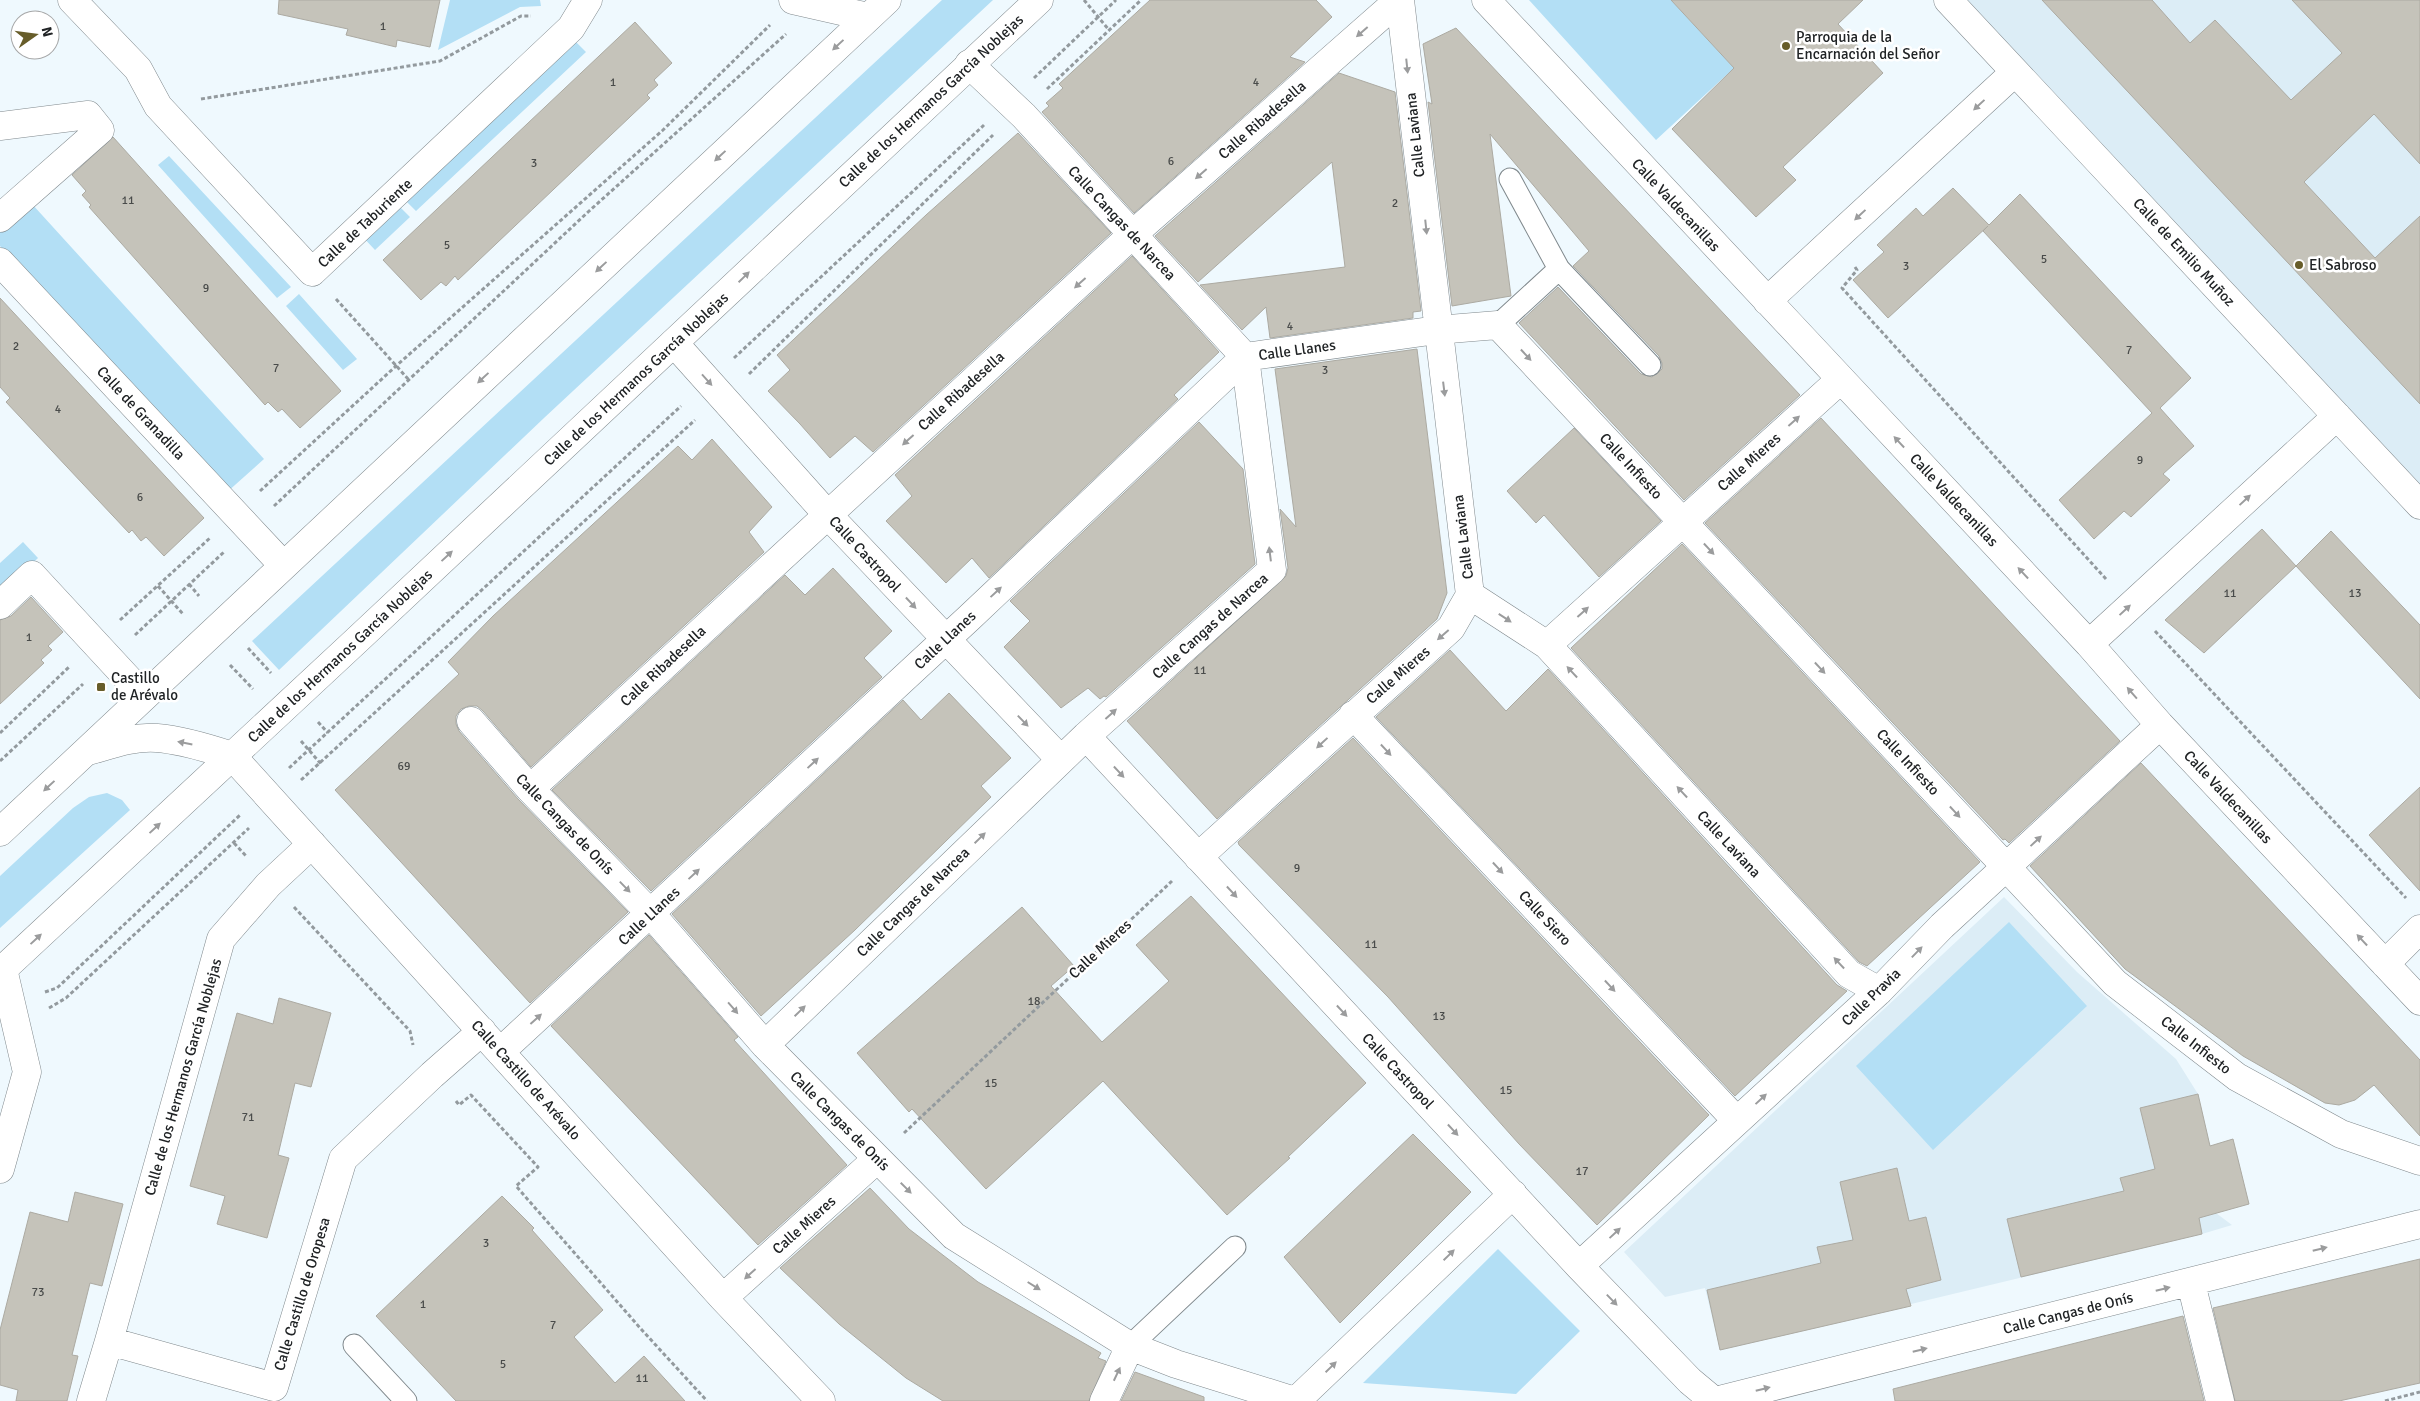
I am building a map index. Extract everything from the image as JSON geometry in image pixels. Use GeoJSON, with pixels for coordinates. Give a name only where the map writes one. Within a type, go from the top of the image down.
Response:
{"type":"FeatureCollection","features":[{"type":"Feature","properties":{"kind":"street","name":"Calle de Taburiente"},"geometry":{"type":"LineString","coordinates":[[72,0],[138,69],[158,106],[312,272],[571,28],[588,0]]}},
{"type":"Feature","properties":{"kind":"street"},"geometry":{"type":"LineString","coordinates":[[793,0],[878,8]]}},
{"type":"Feature","properties":{"kind":"street","name":"Calle de los Hermanos García Noblejas"},"geometry":{"type":"LineString","coordinates":[[0,1169],[27,1072],[2,970],[674,343],[968,64],[1039,0]]}},
{"type":"Feature","properties":{"kind":"street","name":"Calle Ribadesella"},"geometry":{"type":"LineString","coordinates":[[530,789],[1133,234],[1399,0]]}},
{"type":"Feature","properties":{"kind":"street","name":"Calle Laviana"},"geometry":{"type":"LineString","coordinates":[[1399,0],[1470,595],[1547,645],[1849,974],[1879,991]]}},
{"type":"Feature","properties":{"kind":"street","name":"Calle Valdecanillas"},"geometry":{"type":"LineString","coordinates":[[1486,0],[1766,302],[2090,644],[2160,725],[2420,1001]]}},
{"type":"Feature","properties":{"kind":"street","name":"Calle de Emilio Muñoz"},"geometry":{"type":"LineString","coordinates":[[1948,0],[2420,505]]}},
{"type":"Feature","properties":{"kind":"street"},"geometry":{"type":"LineString","coordinates":[[0,832],[878,8]]}},
{"type":"Feature","properties":{"kind":"street","name":"Calle Cangas de Narcea"},"geometry":{"type":"LineString","coordinates":[[765,1045],[1086,736],[1272,570],[1245,357],[1024,116],[968,64]]}},
{"type":"Feature","properties":{"kind":"street"},"geometry":{"type":"LineString","coordinates":[[1766,302],[2015,72]]}},
{"type":"Feature","properties":{"kind":"street"},"geometry":{"type":"LineString","coordinates":[[0,126],[88,115],[100,130],[0,218]]}},
{"type":"Feature","properties":{"kind":"street","name":"Calle de Granadilla"},"geometry":{"type":"LineString","coordinates":[[0,262],[283,565]]}},
{"type":"Feature","properties":{"kind":"street"},"geometry":{"type":"LineString","coordinates":[[1437,330],[1498,325]]}},
{"type":"Feature","properties":{"kind":"street","name":"Calle Infiesto"},"geometry":{"type":"LineString","coordinates":[[1498,325],[2115,983],[2237,1077],[2341,1134],[2420,1162]]}},
{"type":"Feature","properties":{"kind":"street","name":"Calle Llanes"},"geometry":{"type":"LineString","coordinates":[[500,1052],[946,639],[1245,357],[1437,330]]}},
{"type":"Feature","properties":{"kind":"street","name":"Calle Castropol"},"geometry":{"type":"LineString","coordinates":[[674,343],[827,514],[1061,760]]}},
{"type":"Feature","properties":{"kind":"street","name":"Calle Mieres"},"geometry":{"type":"LineString","coordinates":[[1547,645],[1840,380]]}},
{"type":"Feature","properties":{"kind":"street"},"geometry":{"type":"LineString","coordinates":[[2090,644],[2337,416]]}},
{"type":"Feature","properties":{"kind":"street"},"geometry":{"type":"LineString","coordinates":[[0,605],[32,575],[144,696]]}},
{"type":"Feature","properties":{"kind":"street","name":"Calle Mieres"},"geometry":{"type":"LineString","coordinates":[[1198,857],[1451,628],[1470,595]]}},
{"type":"Feature","properties":{"kind":"street","name":"Calle Siero"},"geometry":{"type":"LineString","coordinates":[[1353,715],[1737,1121]]}},
{"type":"Feature","properties":{"kind":"street","name":"Calle Cangas de Onís"},"geometry":{"type":"LineString","coordinates":[[472,721],[530,789],[651,914],[765,1045],[954,1236],[1130,1346],[1176,1364],[1295,1401]]}},
{"type":"Feature","properties":{"kind":"street","name":"Calle Pravia"},"geometry":{"type":"LineString","coordinates":[[1579,1266],[1879,991],[1942,926],[2160,725]]}},
{"type":"Feature","properties":{"kind":"street","name":"Calle Castropol"},"geometry":{"type":"LineString","coordinates":[[1086,736],[1579,1266],[1690,1381],[1715,1401]]}},
{"type":"Feature","properties":{"kind":"street"},"geometry":{"type":"LineString","coordinates":[[85,752],[129,740],[156,737],[209,748],[232,756]]}},
{"type":"Feature","properties":{"kind":"street","name":"Calle Castillo de Arévalo"},"geometry":{"type":"LineString","coordinates":[[232,756],[723,1298],[821,1401]]}},
{"type":"Feature","properties":{"kind":"street","name":"Calle de los Hermanos García Noblejas"},"geometry":{"type":"LineString","coordinates":[[109,1342],[221,939],[268,885],[312,844]]}},
{"type":"Feature","properties":{"kind":"street"},"geometry":{"type":"LineString","coordinates":[[2385,964],[2420,929]]}},
{"type":"Feature","properties":{"kind":"street","name":"Calle Castillo de Oropesa"},"geometry":{"type":"LineString","coordinates":[[109,1342],[274,1387],[343,1159],[432,1075],[482,1031]]}},
{"type":"Feature","properties":{"kind":"street","name":"Calle Mieres"},"geometry":{"type":"LineString","coordinates":[[723,1298],[877,1158]]}},
{"type":"Feature","properties":{"kind":"street"},"geometry":{"type":"LineString","coordinates":[[1295,1401],[1512,1194]]}},
{"type":"Feature","properties":{"kind":"street","name":"Calle Cangas de Onís"},"geometry":{"type":"LineString","coordinates":[[1715,1401],[2420,1224]]}},
{"type":"Feature","properties":{"kind":"street"},"geometry":{"type":"LineString","coordinates":[[2191,1282],[2220,1401]]}},
{"type":"Feature","properties":{"kind":"street"},"geometry":{"type":"LineString","coordinates":[[91,1401],[109,1342]]}},
{"type":"Feature","properties":{"kind":"street"},"geometry":{"type":"LineString","coordinates":[[1104,1401],[1130,1346]]}},
{"type":"Feature","properties":{"kind":"lane"},"geometry":{"type":"LineString","coordinates":[[1510,179],[1559,269],[1650,365]]}},
{"type":"Feature","properties":{"kind":"lane"},"geometry":{"type":"LineString","coordinates":[[1498,325],[1559,269]]}},
{"type":"Feature","properties":{"kind":"lane"},"geometry":{"type":"LineString","coordinates":[[1130,1346],[1236,1247]]}},
{"type":"Feature","properties":{"kind":"lane"},"geometry":{"type":"LineString","coordinates":[[354,1344],[406,1401]]}},
{"type":"Feature","properties":{"kind":"path"},"geometry":{"type":"LineString","coordinates":[[1084,0],[1109,30]]}},
{"type":"Feature","properties":{"kind":"path"},"geometry":{"type":"LineString","coordinates":[[1031,80],[1116,0]]}},
{"type":"Feature","properties":{"kind":"path"},"geometry":{"type":"LineString","coordinates":[[1043,92],[1141,0]]}},
{"type":"Feature","properties":{"kind":"path"},"geometry":{"type":"LineString","coordinates":[[158,106],[440,61],[521,16]]}},
{"type":"Feature","properties":{"kind":"path"},"geometry":{"type":"LineString","coordinates":[[0,733],[103,650],[171,601],[243,522],[396,366],[663,130],[773,22]]}},
{"type":"Feature","properties":{"kind":"path"},"geometry":{"type":"LineString","coordinates":[[0,761],[103,650],[158,586],[243,522],[409,380],[588,212],[787,34]]}},
{"type":"Feature","properties":{"kind":"path"},"geometry":{"type":"LineString","coordinates":[[728,363],[987,122]]}},
{"type":"Feature","properties":{"kind":"path"},"geometry":{"type":"LineString","coordinates":[[746,376],[1000,128]]}},
{"type":"Feature","properties":{"kind":"path"},"geometry":{"type":"LineString","coordinates":[[1833,240],[1858,270],[1842,288],[2130,606],[2406,899]]}},
{"type":"Feature","properties":{"kind":"path"},"geometry":{"type":"LineString","coordinates":[[312,272],[409,380]]}},
{"type":"Feature","properties":{"kind":"path"},"geometry":{"type":"LineString","coordinates":[[293,765],[682,405]]}},
{"type":"Feature","properties":{"kind":"path"},"geometry":{"type":"LineString","coordinates":[[300,781],[322,764],[697,419],[703,421]]}},
{"type":"Feature","properties":{"kind":"path"},"geometry":{"type":"LineString","coordinates":[[158,586],[190,621]]}},
{"type":"Feature","properties":{"kind":"path"},"geometry":{"type":"LineString","coordinates":[[224,622],[328,733]]}},
{"type":"Feature","properties":{"kind":"path"},"geometry":{"type":"LineString","coordinates":[[230,664],[258,695]]}},
{"type":"Feature","properties":{"kind":"path"},"geometry":{"type":"LineString","coordinates":[[300,740],[322,764]]}},
{"type":"Feature","properties":{"kind":"path"},"geometry":{"type":"LineString","coordinates":[[40,994],[57,988],[235,820]]}},
{"type":"Feature","properties":{"kind":"path"},"geometry":{"type":"LineString","coordinates":[[43,1012],[66,998],[249,828]]}},
{"type":"Feature","properties":{"kind":"path","name":"Calle Mieres"},"geometry":{"type":"LineString","coordinates":[[877,1158],[1198,857]]}},
{"type":"Feature","properties":{"kind":"path"},"geometry":{"type":"LineString","coordinates":[[516,1186],[641,1329],[707,1401]]}},
{"type":"Feature","properties":{"kind":"path"},"geometry":{"type":"LineString","coordinates":[[2385,1401],[2420,1392]]}},
{"type":"Feature","properties":{"kind":"shaded area"},"geometry":{"type":"Polygon","coordinates":[[[450,0],[540,0],[541,6],[520,7],[438,50],[450,0]]]}},
{"type":"Feature","properties":{"kind":"shaded area"},"geometry":{"type":"Polygon","coordinates":[[[942,0],[993,0],[544,418],[279,670],[252,641],[942,0]]]}},
{"type":"Feature","properties":{"kind":"shaded area"},"geometry":{"type":"Polygon","coordinates":[[[1529,0],[1671,0],[1734,68],[1656,140],[1529,0]]]}},
{"type":"Feature","properties":{"kind":"shaded area"},"geometry":{"type":"Polygon","coordinates":[[[1948,0],[2420,0],[2420,505],[1948,0]]]}},
{"type":"Feature","properties":{"kind":"shaded area"},"geometry":{"type":"Polygon","coordinates":[[[571,37],[586,52],[416,211],[401,196],[571,37]]]}},
{"type":"Feature","properties":{"kind":"shaded area"},"geometry":{"type":"Polygon","coordinates":[[[169,156],[291,287],[277,298],[158,165],[169,156]]]}},
{"type":"Feature","properties":{"kind":"shaded area"},"geometry":{"type":"Polygon","coordinates":[[[395,202],[410,217],[375,250],[361,235],[395,202]]]}},
{"type":"Feature","properties":{"kind":"shaded area"},"geometry":{"type":"Polygon","coordinates":[[[32,204],[264,459],[226,493],[0,246],[0,231],[32,204]]]}},
{"type":"Feature","properties":{"kind":"shaded area"},"geometry":{"type":"Polygon","coordinates":[[[299,294],[357,359],[343,370],[286,306],[299,294]]]}},
{"type":"Feature","properties":{"kind":"shaded area"},"geometry":{"type":"Polygon","coordinates":[[[23,542],[38,558],[0,594],[0,563],[23,542]]]}},
{"type":"Feature","properties":{"kind":"shaded area"},"geometry":{"type":"Polygon","coordinates":[[[107,793],[122,800],[130,810],[0,928],[0,876],[73,808],[89,797],[107,793]]]}},
{"type":"Feature","properties":{"kind":"shaded area"},"geometry":{"type":"Polygon","coordinates":[[[2004,897],[2077,972],[2176,1059],[2198,1094],[2210,1146],[2233,1139],[2249,1204],[2216,1213],[2232,1225],[2202,1234],[1720,1350],[1705,1288],[1665,1297],[1624,1252],[2004,897]]]}},
{"type":"Feature","properties":{"kind":"shaded area"},"geometry":{"type":"Polygon","coordinates":[[[2009,922],[2087,1006],[1933,1150],[1856,1066],[2009,922]]]}},
{"type":"Feature","properties":{"kind":"shaded area"},"geometry":{"type":"Polygon","coordinates":[[[1498,1249],[1580,1331],[1516,1394],[1363,1383],[1498,1249]]]}},
{"type":"Feature","properties":{"kind":"building"},"geometry":{"type":"Polygon","coordinates":[[[279,0],[440,0],[430,47],[397,40],[396,47],[346,35],[348,29],[278,14],[279,0]]]}},
{"type":"Feature","properties":{"kind":"building"},"geometry":{"type":"Polygon","coordinates":[[[1150,0],[1316,0],[1332,17],[1290,57],[1305,62],[1134,213],[1042,112],[1049,106],[1046,103],[1063,88],[1059,84],[1150,0]]]}},
{"type":"Feature","properties":{"kind":"building"},"geometry":{"type":"Polygon","coordinates":[[[1671,0],[1863,0],[1838,24],[1883,73],[1783,167],[1796,180],[1756,217],[1672,129],[1734,68],[1671,0]]]}},
{"type":"Feature","properties":{"kind":"building"},"geometry":{"type":"Polygon","coordinates":[[[2042,0],[2152,0],[2190,43],[2215,20],[2291,100],[2342,53],[2292,0],[2420,0],[2420,164],[2374,114],[2304,182],[2375,258],[2420,216],[2420,404],[2042,0]]]}},
{"type":"Feature","properties":{"kind":"building"},"geometry":{"type":"Polygon","coordinates":[[[635,22],[672,63],[654,80],[658,85],[647,95],[650,98],[458,280],[455,276],[446,286],[441,282],[421,300],[383,260],[635,22]]]}},
{"type":"Feature","properties":{"kind":"building"},"geometry":{"type":"Polygon","coordinates":[[[1456,28],[1800,395],[1684,500],[1519,323],[1558,287],[1641,374],[1652,377],[1662,369],[1659,356],[1573,266],[1589,251],[1490,134],[1511,296],[1452,306],[1428,102],[1432,104],[1423,44],[1456,28]]]}},
{"type":"Feature","properties":{"kind":"building"},"geometry":{"type":"Polygon","coordinates":[[[1339,73],[1395,92],[1421,311],[1413,312],[1413,318],[1270,338],[1266,307],[1242,330],[1200,285],[1345,267],[1332,162],[1198,282],[1155,236],[1339,73]]]}},
{"type":"Feature","properties":{"kind":"building"},"geometry":{"type":"Polygon","coordinates":[[[1018,133],[1111,233],[873,452],[855,436],[830,458],[768,391],[790,370],[777,355],[926,215],[1018,133]]]}},
{"type":"Feature","properties":{"kind":"building"},"geometry":{"type":"Polygon","coordinates":[[[113,137],[341,391],[300,428],[282,409],[278,412],[268,402],[265,405],[89,207],[91,205],[82,195],[86,191],[72,175],[113,137]]]}},
{"type":"Feature","properties":{"kind":"building"},"geometry":{"type":"Polygon","coordinates":[[[1953,188],[1989,225],[2020,194],[2191,378],[2160,408],[2194,446],[2163,474],[2170,480],[2131,517],[2124,511],[2094,539],[2059,500],[2152,413],[1983,231],[1988,226],[1888,318],[1853,280],[1884,252],[1877,245],[1916,208],[1923,216],[1953,188]]]}},
{"type":"Feature","properties":{"kind":"building"},"geometry":{"type":"Polygon","coordinates":[[[1132,256],[1219,352],[1174,395],[1178,399],[989,578],[972,558],[946,583],[886,521],[912,496],[895,475],[1132,256]]]}},
{"type":"Feature","properties":{"kind":"building"},"geometry":{"type":"Polygon","coordinates":[[[0,298],[204,518],[164,556],[146,537],[141,541],[132,530],[129,533],[6,402],[10,398],[0,387],[0,298]]]}},
{"type":"Feature","properties":{"kind":"building"},"geometry":{"type":"Polygon","coordinates":[[[1417,349],[1447,593],[1437,619],[1217,819],[1127,721],[1286,576],[1288,568],[1280,509],[1296,527],[1275,369],[1417,349]]]}},
{"type":"Feature","properties":{"kind":"building"},"geometry":{"type":"Polygon","coordinates":[[[1821,418],[2120,741],[2009,843],[2005,839],[2003,840],[1705,523],[1821,418]]]}},
{"type":"Feature","properties":{"kind":"building"},"geometry":{"type":"Polygon","coordinates":[[[1199,422],[1243,469],[1255,564],[1106,697],[1104,696],[1100,699],[1088,688],[1061,708],[1004,647],[1030,621],[1010,601],[1199,422]]]}},
{"type":"Feature","properties":{"kind":"building"},"geometry":{"type":"Polygon","coordinates":[[[1574,428],[1661,521],[1599,577],[1544,515],[1536,523],[1507,491],[1574,428]]]}},
{"type":"Feature","properties":{"kind":"building"},"geometry":{"type":"Polygon","coordinates":[[[712,439],[772,507],[749,532],[764,552],[531,767],[477,706],[461,709],[456,716],[456,724],[459,731],[518,799],[628,912],[530,1003],[335,790],[459,674],[448,662],[493,616],[678,446],[692,460],[712,439]]]}},
{"type":"Feature","properties":{"kind":"building"},"geometry":{"type":"Polygon","coordinates":[[[2262,529],[2296,566],[2204,653],[2165,620],[2262,529]]]}},
{"type":"Feature","properties":{"kind":"building"},"geometry":{"type":"Polygon","coordinates":[[[2331,531],[2420,625],[2420,699],[2296,566],[2331,531]]]}},
{"type":"Feature","properties":{"kind":"building"},"geometry":{"type":"Polygon","coordinates":[[[1682,544],[1980,862],[1867,966],[1859,962],[1571,648],[1682,544]]]}},
{"type":"Feature","properties":{"kind":"building"},"geometry":{"type":"Polygon","coordinates":[[[833,568],[892,631],[864,658],[882,677],[651,891],[552,790],[785,575],[805,595],[833,568]]]}},
{"type":"Feature","properties":{"kind":"building"},"geometry":{"type":"Polygon","coordinates":[[[31,597],[63,632],[48,646],[52,650],[41,660],[44,663],[0,704],[0,620],[11,616],[31,597]]]}},
{"type":"Feature","properties":{"kind":"building"},"geometry":{"type":"Polygon","coordinates":[[[1450,650],[1506,711],[1548,669],[1837,985],[1847,991],[1735,1096],[1376,717],[1450,650]]]}},
{"type":"Feature","properties":{"kind":"building"},"geometry":{"type":"Polygon","coordinates":[[[949,693],[1011,758],[981,786],[991,797],[855,930],[761,1016],[672,914],[903,700],[921,720],[949,693]]]}},
{"type":"Feature","properties":{"kind":"building"},"geometry":{"type":"Polygon","coordinates":[[[1353,738],[1709,1115],[1597,1225],[1519,1144],[1388,997],[1239,845],[1238,842],[1353,738]]]}},
{"type":"Feature","properties":{"kind":"building"},"geometry":{"type":"Polygon","coordinates":[[[2141,763],[2420,1060],[2420,1136],[2374,1085],[2355,1100],[2339,1105],[2325,1103],[2243,1056],[2125,969],[2030,866],[2141,763]]]}},
{"type":"Feature","properties":{"kind":"building"},"geometry":{"type":"Polygon","coordinates":[[[2420,787],[2420,891],[2369,835],[2420,787]]]}},
{"type":"Feature","properties":{"kind":"building"},"geometry":{"type":"Polygon","coordinates":[[[1191,896],[1366,1083],[1288,1157],[1290,1158],[1227,1215],[1103,1081],[986,1189],[912,1109],[909,1112],[857,1053],[1022,907],[1074,966],[1051,986],[1102,1042],[1169,981],[1136,945],[1191,896]]]}},
{"type":"Feature","properties":{"kind":"building"},"geometry":{"type":"Polygon","coordinates":[[[649,935],[738,1037],[734,1040],[847,1165],[758,1245],[551,1026],[649,935]]]}},
{"type":"Feature","properties":{"kind":"building"},"geometry":{"type":"Polygon","coordinates":[[[279,998],[331,1013],[311,1087],[295,1083],[278,1155],[289,1158],[267,1238],[217,1224],[225,1196],[190,1186],[237,1013],[273,1024],[279,998]]]}},
{"type":"Feature","properties":{"kind":"building"},"geometry":{"type":"Polygon","coordinates":[[[2198,1094],[2210,1146],[2233,1139],[2249,1204],[2199,1218],[2202,1234],[2021,1277],[2007,1219],[2124,1191],[2120,1178],[2155,1169],[2140,1108],[2198,1094]]]}},
{"type":"Feature","properties":{"kind":"building"},"geometry":{"type":"Polygon","coordinates":[[[1413,1134],[1471,1192],[1340,1323],[1284,1257],[1413,1134]]]}},
{"type":"Feature","properties":{"kind":"building"},"geometry":{"type":"Polygon","coordinates":[[[1897,1168],[1909,1221],[1926,1217],[1941,1280],[1906,1289],[1911,1306],[1720,1350],[1707,1290],[1821,1263],[1817,1247],[1853,1240],[1840,1182],[1897,1168]]]}},
{"type":"Feature","properties":{"kind":"building"},"geometry":{"type":"Polygon","coordinates":[[[870,1188],[909,1229],[978,1282],[1101,1353],[1098,1358],[1106,1361],[1089,1401],[943,1401],[906,1378],[839,1324],[780,1268],[870,1188]]]}},
{"type":"Feature","properties":{"kind":"building"},"geometry":{"type":"Polygon","coordinates":[[[75,1192],[123,1204],[102,1286],[90,1283],[72,1355],[78,1356],[67,1401],[16,1401],[18,1390],[0,1385],[0,1330],[30,1212],[68,1222],[75,1192]]]}},
{"type":"Feature","properties":{"kind":"building"},"geometry":{"type":"Polygon","coordinates":[[[502,1196],[534,1228],[532,1230],[603,1310],[574,1337],[615,1383],[644,1356],[685,1401],[456,1401],[376,1316],[502,1196]]]}},
{"type":"Feature","properties":{"kind":"building"},"geometry":{"type":"Polygon","coordinates":[[[2420,1259],[2420,1383],[2339,1401],[2235,1401],[2213,1308],[2420,1259]]]}},
{"type":"Feature","properties":{"kind":"building"},"geometry":{"type":"Polygon","coordinates":[[[2183,1316],[2204,1401],[1895,1401],[1893,1389],[2183,1316]]]}},
{"type":"Feature","properties":{"kind":"building"},"geometry":{"type":"Polygon","coordinates":[[[1135,1372],[1204,1397],[1204,1401],[1121,1401],[1135,1372]]]}},
{"type":"Feature","properties":{"kind":"place","name":"Parroquia de la Encarnación del Señor"},"geometry":{"type":"Point","coordinates":[1786,46]}},
{"type":"Feature","properties":{"kind":"place","name":"El Sabroso"},"geometry":{"type":"Point","coordinates":[2299,265]}},
{"type":"Feature","properties":{"kind":"place","name":"Castillo de Arévalo"},"geometry":{"type":"Point","coordinates":[101,687]}}]}
